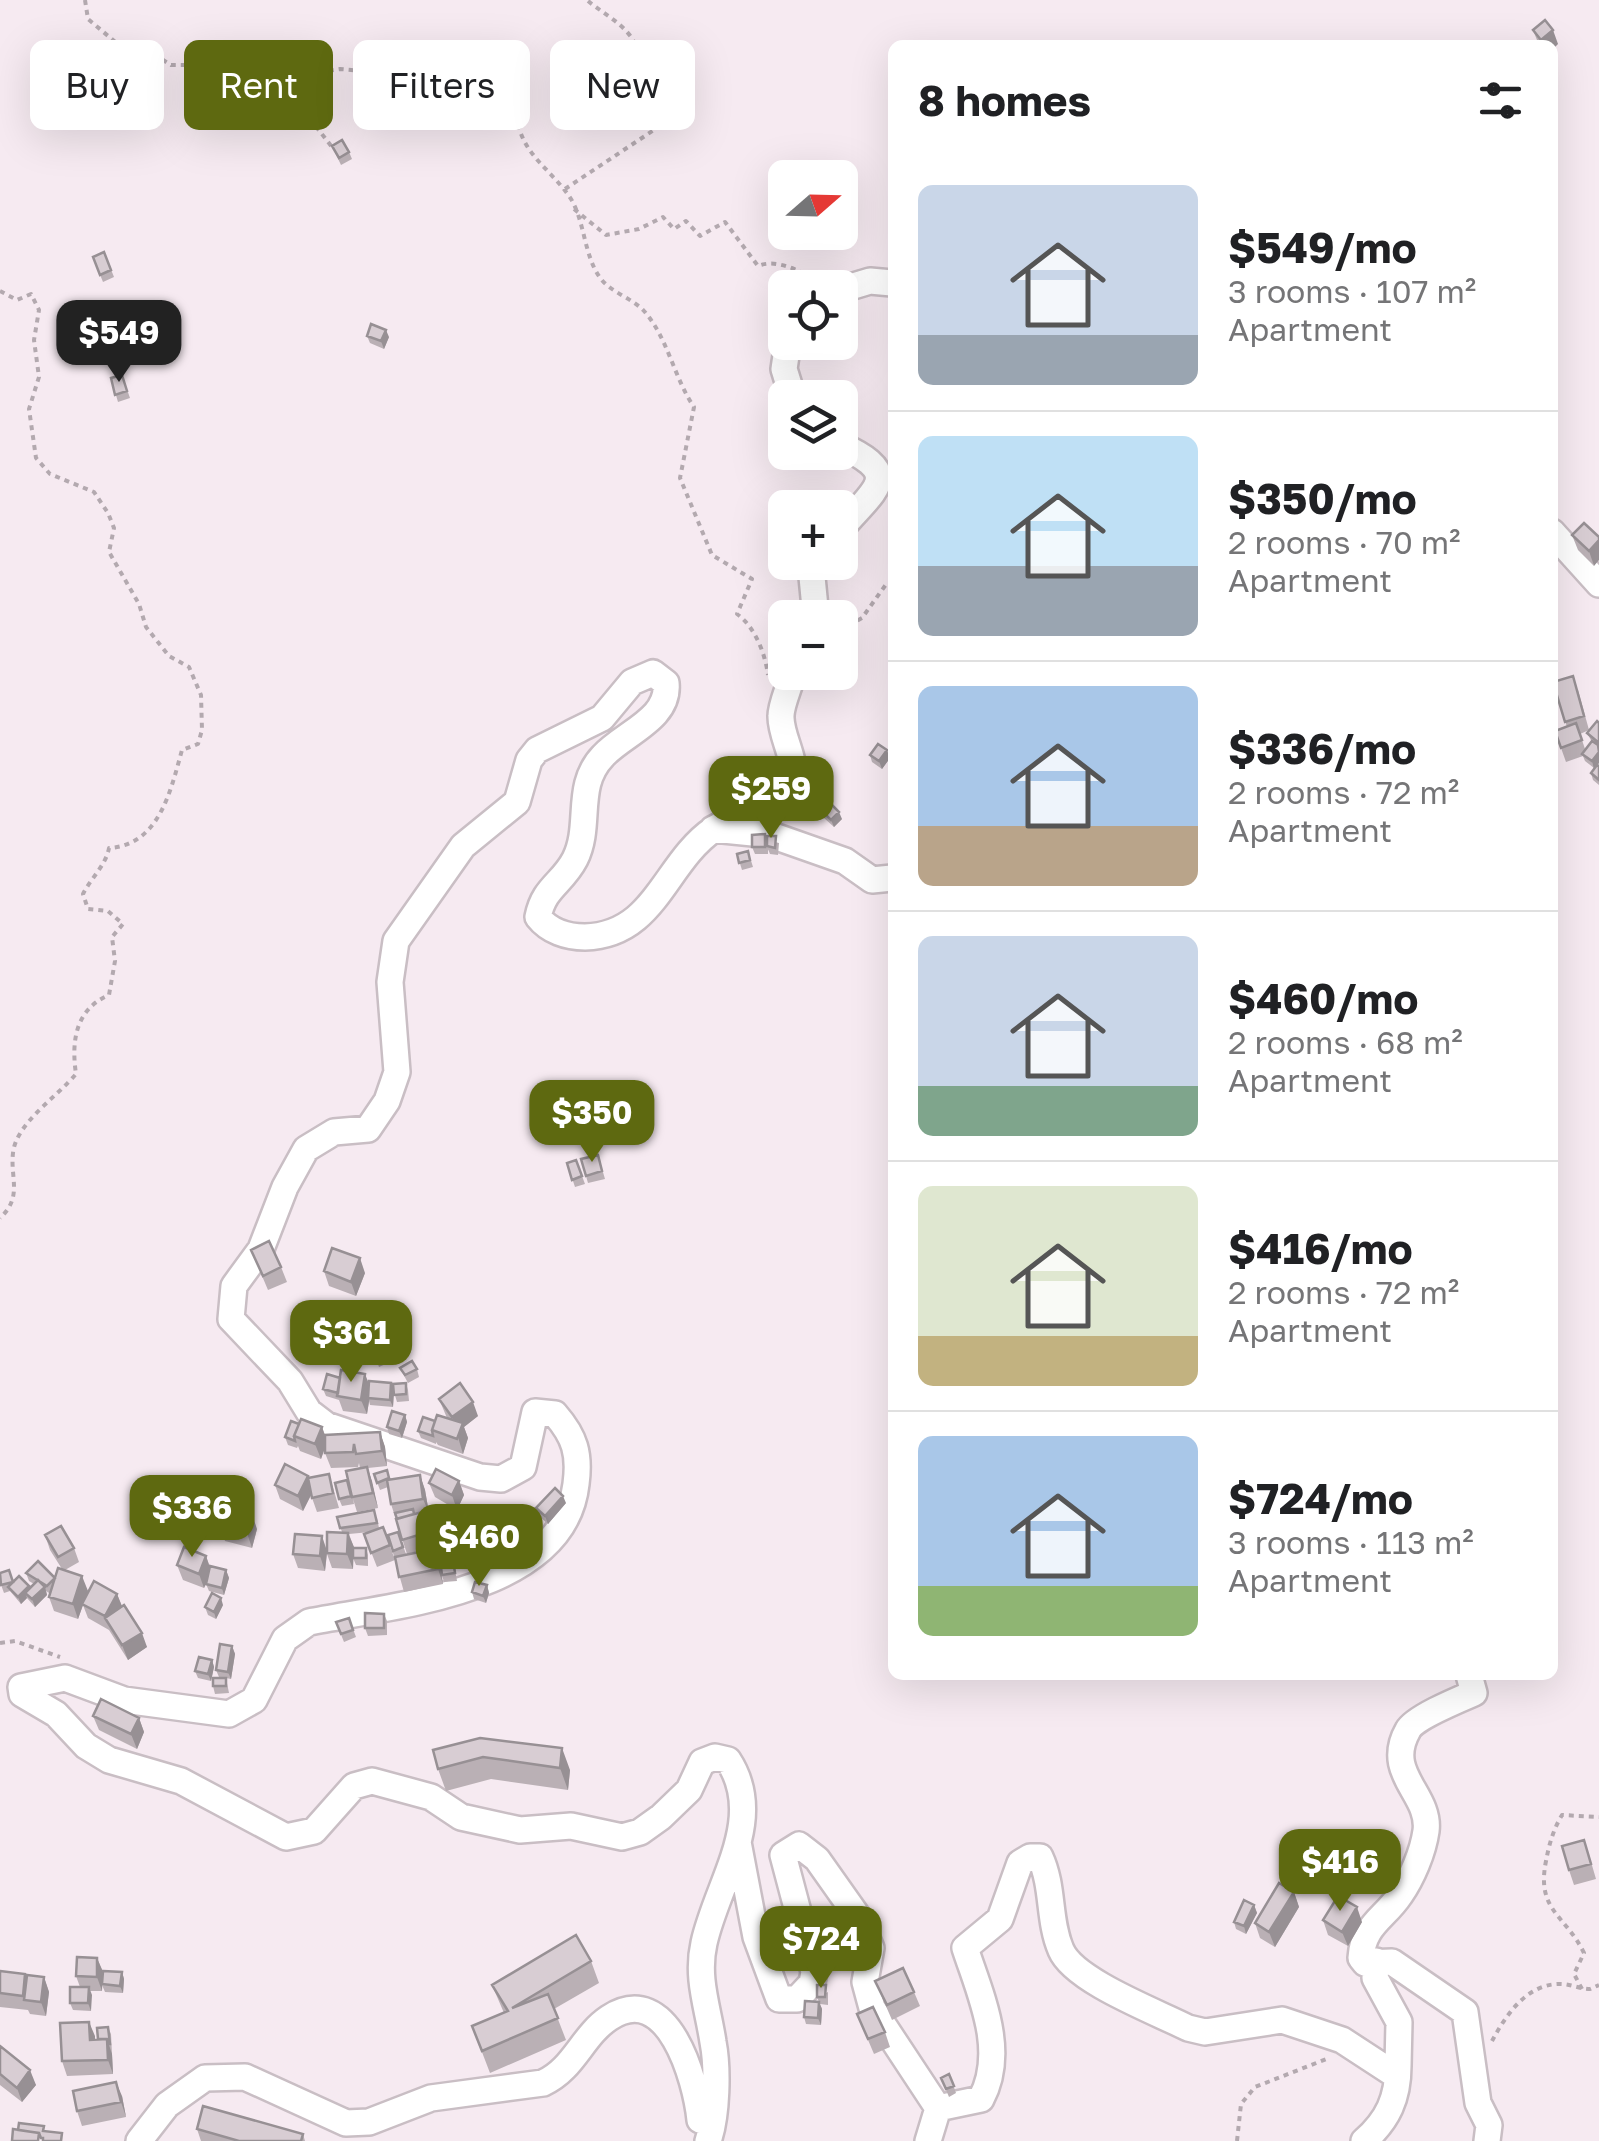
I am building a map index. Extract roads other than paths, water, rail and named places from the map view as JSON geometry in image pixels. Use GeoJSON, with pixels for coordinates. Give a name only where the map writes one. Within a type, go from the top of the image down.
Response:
{"type":"FeatureCollection","features":[{"type":"Feature","properties":{"kind":"street"},"geometry":{"type":"LineString","coordinates":[[858,285],[888,283]]}},
{"type":"Feature","properties":{"kind":"street"},"geometry":{"type":"LineString","coordinates":[[858,453],[872,460],[880,472],[880,486],[858,510]]}},
{"type":"Feature","properties":{"kind":"street"},"geometry":{"type":"LineString","coordinates":[[1558,539],[1599,584]]}},
{"type":"Feature","properties":{"kind":"street"},"geometry":{"type":"LineString","coordinates":[[10,1691],[48,1678],[75,1680],[124,1700],[228,1714],[254,1700],[294,1629],[450,1595],[497,1577],[560,1533],[575,1497],[579,1453],[555,1414],[536,1412],[523,1467],[501,1478],[480,1477],[439,1459],[353,1436],[309,1412],[290,1381],[245,1338],[231,1319],[229,1305],[234,1286],[260,1249],[285,1186],[306,1148],[334,1132],[368,1129],[380,1114],[397,1072],[390,982],[396,942],[463,846],[517,802],[529,760],[537,750],[557,736],[602,718],[642,675],[653,673],[666,683],[668,694],[659,709],[592,768],[585,787],[576,857],[542,896],[538,917],[546,928],[579,937],[633,924],[660,896],[680,860],[713,829],[788,792],[794,777],[780,714],[781,690]]}},
{"type":"Feature","properties":{"kind":"street"},"geometry":{"type":"LineString","coordinates":[[713,829],[771,835],[844,862],[872,880],[888,878]]}},
{"type":"Feature","properties":{"kind":"street"},"geometry":{"type":"LineString","coordinates":[[1470,1680],[1474,1693],[1413,1722],[1406,1733],[1402,1768],[1423,1808],[1426,1833],[1400,1897],[1362,1939],[1361,1958],[1365,1962],[1392,1962],[1464,2012],[1478,2103],[1488,2125],[1487,2141]]}},
{"type":"Feature","properties":{"kind":"street"},"geometry":{"type":"LineString","coordinates":[[10,1691],[56,1714],[86,1746],[109,1760],[181,1780],[286,1837],[314,1831],[354,1786],[372,1781],[431,1797],[461,1817],[520,1830],[571,1826],[622,1837],[640,1832],[661,1817],[689,1790],[702,1762],[715,1757],[728,1760],[742,1781],[745,1802],[738,1842],[703,1954],[701,1986],[714,2055],[715,2120],[708,2141]]}},
{"type":"Feature","properties":{"kind":"street"},"geometry":{"type":"LineString","coordinates":[[738,1842],[756,1937],[779,2000],[797,1999],[812,1983],[814,1972],[783,1855],[799,1845],[817,1859],[858,1917],[871,1948],[865,1982],[872,2008],[938,2108]]}},
{"type":"Feature","properties":{"kind":"street"},"geometry":{"type":"LineString","coordinates":[[938,2108],[981,2099],[989,2085],[989,2014],[965,1948],[1000,1918],[1020,1864],[1030,1856],[1040,1857],[1048,1874],[1060,1947],[1077,1970],[1188,2028],[1205,2032],[1282,2020],[1314,2027],[1353,2046],[1386,2072],[1398,2066]]}},
{"type":"Feature","properties":{"kind":"street"},"geometry":{"type":"LineString","coordinates":[[1364,2141],[1381,2127],[1391,2108],[1398,2066],[1399,2022],[1375,1978],[1376,1961]]}},
{"type":"Feature","properties":{"kind":"street"},"geometry":{"type":"LineString","coordinates":[[139,2141],[167,2105],[205,2078],[245,2077],[346,2123],[369,2122],[432,2098],[543,2083],[559,2076],[598,2026],[622,2012],[644,2012],[670,2029],[692,2076],[699,2141]]}},
{"type":"Feature","properties":{"kind":"street"},"geometry":{"type":"LineString","coordinates":[[928,2141],[938,2108]]}}]}
